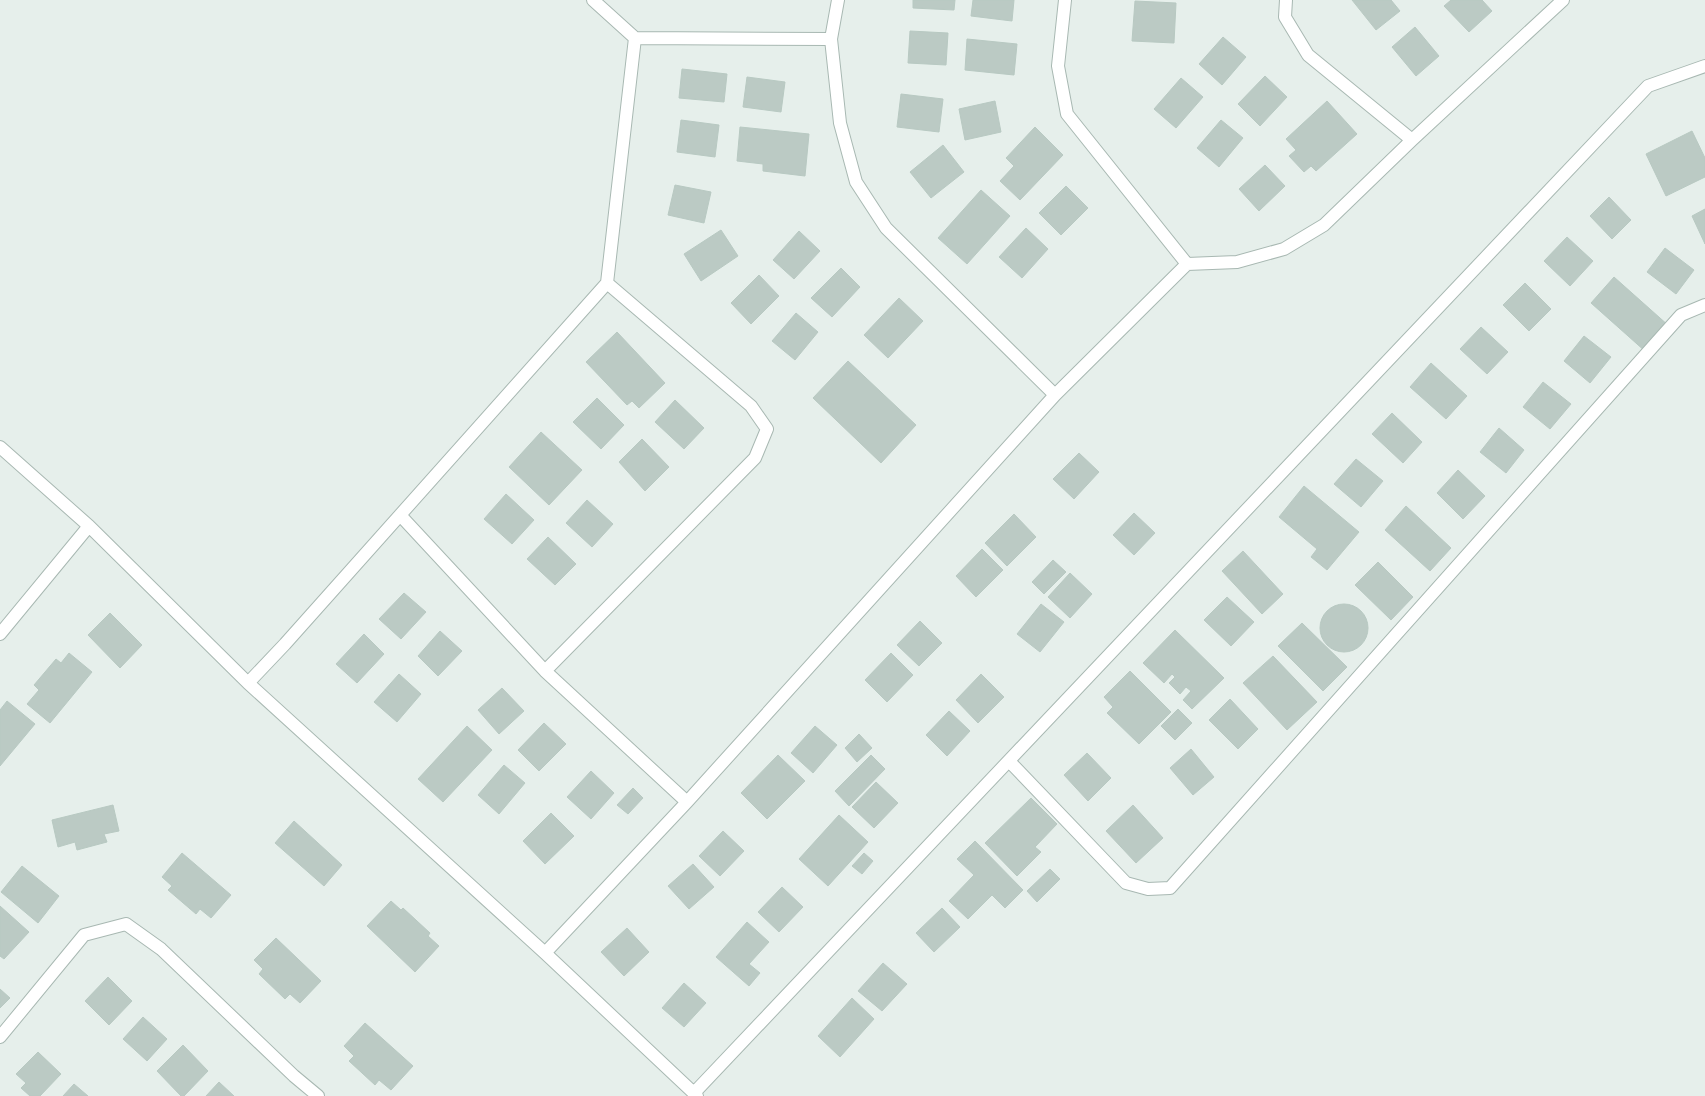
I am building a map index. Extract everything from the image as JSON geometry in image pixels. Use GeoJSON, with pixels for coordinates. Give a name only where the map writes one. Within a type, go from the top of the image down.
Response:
{"type":"FeatureCollection","features":[{"type":"Feature","properties":{"kind":"street"},"geometry":{"type":"LineString","coordinates":[[593,0],[635,38],[831,39]]}},
{"type":"Feature","properties":{"kind":"street"},"geometry":{"type":"LineString","coordinates":[[838,0],[831,39],[840,123],[856,182],[886,228],[1055,395]]}},
{"type":"Feature","properties":{"kind":"street"},"geometry":{"type":"LineString","coordinates":[[1065,0],[1058,66],[1067,114],[1187,264]]}},
{"type":"Feature","properties":{"kind":"street"},"geometry":{"type":"LineString","coordinates":[[1286,0],[1285,17],[1308,55],[1412,140]]}},
{"type":"Feature","properties":{"kind":"street"},"geometry":{"type":"LineString","coordinates":[[545,953],[687,802],[1055,395],[1187,264],[1237,262],[1284,249],[1324,225],[1412,140],[1563,0]]}},
{"type":"Feature","properties":{"kind":"street"},"geometry":{"type":"LineString","coordinates":[[248,682],[285,644],[607,283],[635,38]]}},
{"type":"Feature","properties":{"kind":"street"},"geometry":{"type":"LineString","coordinates":[[0,446],[89,526],[248,682],[545,953],[695,1095],[1648,86],[1705,66]]}},
{"type":"Feature","properties":{"kind":"street"},"geometry":{"type":"LineString","coordinates":[[545,671],[755,458],[767,429],[751,406],[607,283]]}},
{"type":"Feature","properties":{"kind":"street"},"geometry":{"type":"LineString","coordinates":[[1009,761],[1126,883],[1148,889],[1170,888],[1681,315],[1705,305]]}},
{"type":"Feature","properties":{"kind":"street"},"geometry":{"type":"LineString","coordinates":[[400,515],[545,671],[687,802]]}},
{"type":"Feature","properties":{"kind":"street"},"geometry":{"type":"LineString","coordinates":[[0,634],[89,526]]}},
{"type":"Feature","properties":{"kind":"street"},"geometry":{"type":"LineString","coordinates":[[0,1037],[84,935],[126,924],[161,949],[294,1076],[318,1096]]}},
{"type":"Feature","properties":{"kind":"building"},"geometry":{"type":"Polygon","coordinates":[[[913,0],[955,0],[954,10],[913,8],[913,0]]]}},
{"type":"Feature","properties":{"kind":"building"},"geometry":{"type":"Polygon","coordinates":[[[973,0],[1014,0],[1012,21],[971,16],[973,0]]]}},
{"type":"Feature","properties":{"kind":"building"},"geometry":{"type":"Polygon","coordinates":[[[1352,0],[1391,0],[1400,11],[1376,30],[1352,0]]]}},
{"type":"Feature","properties":{"kind":"building"},"geometry":{"type":"Polygon","coordinates":[[[1451,0],[1482,0],[1492,11],[1469,32],[1444,6],[1451,0]]]}},
{"type":"Feature","properties":{"kind":"building"},"geometry":{"type":"Polygon","coordinates":[[[1135,1],[1176,3],[1174,43],[1132,41],[1135,1]]]}},
{"type":"Feature","properties":{"kind":"building"},"geometry":{"type":"Polygon","coordinates":[[[1415,27],[1439,56],[1416,76],[1392,47],[1415,27]]]}},
{"type":"Feature","properties":{"kind":"building"},"geometry":{"type":"Polygon","coordinates":[[[910,31],[948,33],[946,65],[908,63],[910,31]]]}},
{"type":"Feature","properties":{"kind":"building"},"geometry":{"type":"Polygon","coordinates":[[[1223,37],[1246,57],[1222,85],[1199,64],[1223,37]]]}},
{"type":"Feature","properties":{"kind":"building"},"geometry":{"type":"Polygon","coordinates":[[[967,39],[1017,44],[1014,75],[965,70],[967,39]]]}},
{"type":"Feature","properties":{"kind":"building"},"geometry":{"type":"Polygon","coordinates":[[[682,69],[727,74],[724,102],[679,98],[682,69]]]}},
{"type":"Feature","properties":{"kind":"building"},"geometry":{"type":"Polygon","coordinates":[[[1265,76],[1287,97],[1260,126],[1238,104],[1265,76]]]}},
{"type":"Feature","properties":{"kind":"building"},"geometry":{"type":"Polygon","coordinates":[[[747,77],[785,82],[781,112],[743,107],[747,77]]]}},
{"type":"Feature","properties":{"kind":"building"},"geometry":{"type":"Polygon","coordinates":[[[1181,78],[1203,97],[1176,128],[1154,109],[1181,78]]]}},
{"type":"Feature","properties":{"kind":"building"},"geometry":{"type":"Polygon","coordinates":[[[901,94],[943,99],[939,132],[897,127],[901,94]]]}},
{"type":"Feature","properties":{"kind":"building"},"geometry":{"type":"Polygon","coordinates":[[[995,101],[1001,132],[965,140],[959,109],[995,101]]]}},
{"type":"Feature","properties":{"kind":"building"},"geometry":{"type":"Polygon","coordinates":[[[1327,101],[1357,134],[1316,171],[1311,166],[1304,172],[1289,156],[1296,150],[1286,139],[1327,101]]]}},
{"type":"Feature","properties":{"kind":"building"},"geometry":{"type":"Polygon","coordinates":[[[681,120],[719,125],[715,157],[677,152],[681,120]]]}},
{"type":"Feature","properties":{"kind":"building"},"geometry":{"type":"Polygon","coordinates":[[[1221,120],[1243,138],[1219,167],[1197,148],[1221,120]]]}},
{"type":"Feature","properties":{"kind":"building"},"geometry":{"type":"Polygon","coordinates":[[[740,127],[809,134],[805,176],[763,171],[763,164],[737,161],[740,127]]]}},
{"type":"Feature","properties":{"kind":"building"},"geometry":{"type":"Polygon","coordinates":[[[1035,127],[1063,155],[1020,200],[1000,181],[1014,166],[1006,158],[1035,127]]]}},
{"type":"Feature","properties":{"kind":"building"},"geometry":{"type":"Polygon","coordinates":[[[1692,131],[1705,158],[1705,177],[1666,196],[1646,154],[1692,131]]]}},
{"type":"Feature","properties":{"kind":"building"},"geometry":{"type":"Polygon","coordinates":[[[943,145],[964,172],[931,198],[910,172],[943,145]]]}},
{"type":"Feature","properties":{"kind":"building"},"geometry":{"type":"Polygon","coordinates":[[[1265,165],[1285,186],[1259,211],[1239,189],[1265,165]]]}},
{"type":"Feature","properties":{"kind":"building"},"geometry":{"type":"Polygon","coordinates":[[[675,185],[711,192],[704,223],[668,215],[675,185]]]}},
{"type":"Feature","properties":{"kind":"building"},"geometry":{"type":"Polygon","coordinates":[[[1066,186],[1088,208],[1061,235],[1039,213],[1066,186]]]}},
{"type":"Feature","properties":{"kind":"building"},"geometry":{"type":"Polygon","coordinates":[[[981,190],[1010,216],[967,264],[938,238],[981,190]]]}},
{"type":"Feature","properties":{"kind":"building"},"geometry":{"type":"Polygon","coordinates":[[[1609,197],[1631,220],[1612,239],[1590,216],[1609,197]]]}},
{"type":"Feature","properties":{"kind":"building"},"geometry":{"type":"Polygon","coordinates":[[[1705,209],[1705,244],[1692,216],[1705,209]]]}},
{"type":"Feature","properties":{"kind":"building"},"geometry":{"type":"Polygon","coordinates":[[[1026,228],[1048,249],[1022,278],[999,257],[1026,228]]]}},
{"type":"Feature","properties":{"kind":"building"},"geometry":{"type":"Polygon","coordinates":[[[721,230],[738,256],[701,281],[684,254],[721,230]]]}},
{"type":"Feature","properties":{"kind":"building"},"geometry":{"type":"Polygon","coordinates":[[[799,231],[820,251],[794,279],[773,260],[799,231]]]}},
{"type":"Feature","properties":{"kind":"building"},"geometry":{"type":"Polygon","coordinates":[[[1567,237],[1593,261],[1570,286],[1544,261],[1567,237]]]}},
{"type":"Feature","properties":{"kind":"building"},"geometry":{"type":"Polygon","coordinates":[[[1665,248],[1694,270],[1676,294],[1647,272],[1665,248]]]}},
{"type":"Feature","properties":{"kind":"building"},"geometry":{"type":"Polygon","coordinates":[[[841,268],[860,287],[832,317],[811,298],[841,268]]]}},
{"type":"Feature","properties":{"kind":"building"},"geometry":{"type":"Polygon","coordinates":[[[759,275],[779,296],[751,324],[731,303],[759,275]]]}},
{"type":"Feature","properties":{"kind":"building"},"geometry":{"type":"Polygon","coordinates":[[[1614,277],[1669,326],[1646,352],[1591,303],[1614,277]]]}},
{"type":"Feature","properties":{"kind":"building"},"geometry":{"type":"Polygon","coordinates":[[[1525,283],[1551,309],[1529,331],[1503,305],[1525,283]]]}},
{"type":"Feature","properties":{"kind":"building"},"geometry":{"type":"Polygon","coordinates":[[[899,298],[923,321],[888,358],[864,335],[899,298]]]}},
{"type":"Feature","properties":{"kind":"building"},"geometry":{"type":"Polygon","coordinates":[[[796,313],[818,332],[795,360],[772,341],[796,313]]]}},
{"type":"Feature","properties":{"kind":"building"},"geometry":{"type":"Polygon","coordinates":[[[1481,327],[1508,352],[1487,374],[1460,349],[1481,327]]]}},
{"type":"Feature","properties":{"kind":"building"},"geometry":{"type":"Polygon","coordinates":[[[617,332],[665,383],[639,408],[632,401],[627,405],[586,362],[617,332]]]}},
{"type":"Feature","properties":{"kind":"building"},"geometry":{"type":"Polygon","coordinates":[[[1584,336],[1611,357],[1590,383],[1564,361],[1584,336]]]}},
{"type":"Feature","properties":{"kind":"building"},"geometry":{"type":"Polygon","coordinates":[[[848,361],[916,425],[881,463],[813,398],[848,361]]]}},
{"type":"Feature","properties":{"kind":"building"},"geometry":{"type":"Polygon","coordinates":[[[1431,363],[1467,396],[1446,419],[1410,387],[1431,363]]]}},
{"type":"Feature","properties":{"kind":"building"},"geometry":{"type":"Polygon","coordinates":[[[1543,382],[1571,404],[1550,429],[1523,407],[1543,382]]]}},
{"type":"Feature","properties":{"kind":"building"},"geometry":{"type":"Polygon","coordinates":[[[597,398],[624,425],[601,449],[573,422],[597,398]]]}},
{"type":"Feature","properties":{"kind":"building"},"geometry":{"type":"Polygon","coordinates":[[[675,400],[704,428],[684,449],[655,422],[675,400]]]}},
{"type":"Feature","properties":{"kind":"building"},"geometry":{"type":"Polygon","coordinates":[[[1392,413],[1422,442],[1403,463],[1372,434],[1392,413]]]}},
{"type":"Feature","properties":{"kind":"building"},"geometry":{"type":"Polygon","coordinates":[[[1499,428],[1524,450],[1506,473],[1480,452],[1499,428]]]}},
{"type":"Feature","properties":{"kind":"building"},"geometry":{"type":"Polygon","coordinates":[[[541,432],[582,470],[549,505],[509,467],[541,432]]]}},
{"type":"Feature","properties":{"kind":"building"},"geometry":{"type":"Polygon","coordinates":[[[642,439],[669,467],[645,491],[619,462],[642,439]]]}},
{"type":"Feature","properties":{"kind":"building"},"geometry":{"type":"Polygon","coordinates":[[[1079,453],[1099,472],[1074,499],[1053,479],[1079,453]]]}},
{"type":"Feature","properties":{"kind":"building"},"geometry":{"type":"Polygon","coordinates":[[[1356,459],[1383,481],[1361,507],[1334,484],[1356,459]]]}},
{"type":"Feature","properties":{"kind":"building"},"geometry":{"type":"Polygon","coordinates":[[[1458,470],[1485,496],[1463,519],[1437,493],[1458,470]]]}},
{"type":"Feature","properties":{"kind":"building"},"geometry":{"type":"Polygon","coordinates":[[[1304,486],[1359,532],[1327,570],[1311,557],[1317,549],[1279,517],[1304,486]]]}},
{"type":"Feature","properties":{"kind":"building"},"geometry":{"type":"Polygon","coordinates":[[[506,494],[534,520],[512,544],[484,519],[506,494]]]}},
{"type":"Feature","properties":{"kind":"building"},"geometry":{"type":"Polygon","coordinates":[[[587,500],[613,524],[592,547],[566,523],[587,500]]]}},
{"type":"Feature","properties":{"kind":"building"},"geometry":{"type":"Polygon","coordinates":[[[1406,506],[1451,548],[1430,571],[1385,530],[1406,506]]]}},
{"type":"Feature","properties":{"kind":"building"},"geometry":{"type":"Polygon","coordinates":[[[1134,513],[1155,533],[1134,555],[1113,535],[1134,513]]]}},
{"type":"Feature","properties":{"kind":"building"},"geometry":{"type":"Polygon","coordinates":[[[1014,514],[1036,537],[1007,566],[985,543],[1014,514]]]}},
{"type":"Feature","properties":{"kind":"building"},"geometry":{"type":"Polygon","coordinates":[[[548,537],[576,564],[555,585],[527,559],[548,537]]]}},
{"type":"Feature","properties":{"kind":"building"},"geometry":{"type":"Polygon","coordinates":[[[982,549],[1003,570],[976,597],[956,576],[982,549]]]}},
{"type":"Feature","properties":{"kind":"building"},"geometry":{"type":"Polygon","coordinates":[[[1243,551],[1283,594],[1262,614],[1222,571],[1243,551]]]}},
{"type":"Feature","properties":{"kind":"building"},"geometry":{"type":"Polygon","coordinates":[[[1053,560],[1066,572],[1044,594],[1032,582],[1053,560]]]}},
{"type":"Feature","properties":{"kind":"building"},"geometry":{"type":"Polygon","coordinates":[[[1378,562],[1413,597],[1391,620],[1355,585],[1378,562]]]}},
{"type":"Feature","properties":{"kind":"building"},"geometry":{"type":"Polygon","coordinates":[[[1070,573],[1092,594],[1070,618],[1048,597],[1070,573]]]}},
{"type":"Feature","properties":{"kind":"building"},"geometry":{"type":"Polygon","coordinates":[[[404,593],[426,612],[401,639],[379,619],[404,593]]]}},
{"type":"Feature","properties":{"kind":"building"},"geometry":{"type":"Polygon","coordinates":[[[1227,597],[1254,622],[1231,646],[1204,620],[1227,597]]]}},
{"type":"Feature","properties":{"kind":"building"},"geometry":{"type":"Polygon","coordinates":[[[1041,604],[1064,622],[1040,652],[1017,634],[1041,604]]]}},
{"type":"Feature","properties":{"kind":"building"},"geometry":{"type":"Polygon","coordinates":[[[1344,604],[1353,606],[1361,611],[1366,619],[1368,628],[1366,637],[1361,645],[1353,650],[1344,652],[1335,650],[1327,645],[1322,637],[1320,628],[1322,619],[1327,611],[1335,606],[1344,604]]]}},
{"type":"Feature","properties":{"kind":"building"},"geometry":{"type":"Polygon","coordinates":[[[110,613],[142,645],[120,668],[88,635],[110,613]]]}},
{"type":"Feature","properties":{"kind":"building"},"geometry":{"type":"Polygon","coordinates":[[[920,621],[942,643],[919,666],[897,645],[920,621]]]}},
{"type":"Feature","properties":{"kind":"building"},"geometry":{"type":"Polygon","coordinates":[[[1302,623],[1347,667],[1323,691],[1278,646],[1302,623]]]}},
{"type":"Feature","properties":{"kind":"building"},"geometry":{"type":"Polygon","coordinates":[[[1175,630],[1224,678],[1192,709],[1183,700],[1191,691],[1186,687],[1180,694],[1169,683],[1175,677],[1172,674],[1164,683],[1143,663],[1175,630]]]}},
{"type":"Feature","properties":{"kind":"building"},"geometry":{"type":"Polygon","coordinates":[[[440,631],[462,651],[438,676],[418,656],[440,631]]]}},
{"type":"Feature","properties":{"kind":"building"},"geometry":{"type":"Polygon","coordinates":[[[364,634],[384,654],[357,683],[336,664],[364,634]]]}},
{"type":"Feature","properties":{"kind":"building"},"geometry":{"type":"Polygon","coordinates":[[[69,653],[92,672],[50,723],[27,704],[39,690],[34,685],[56,659],[61,663],[69,653]]]}},
{"type":"Feature","properties":{"kind":"building"},"geometry":{"type":"Polygon","coordinates":[[[891,653],[913,675],[887,702],[865,680],[891,653]]]}},
{"type":"Feature","properties":{"kind":"building"},"geometry":{"type":"Polygon","coordinates":[[[1273,656],[1317,702],[1287,730],[1243,683],[1273,656]]]}},
{"type":"Feature","properties":{"kind":"building"},"geometry":{"type":"Polygon","coordinates":[[[1130,671],[1171,712],[1139,744],[1107,713],[1113,707],[1104,697],[1130,671]]]}},
{"type":"Feature","properties":{"kind":"building"},"geometry":{"type":"Polygon","coordinates":[[[399,674],[421,694],[397,722],[374,702],[399,674]]]}},
{"type":"Feature","properties":{"kind":"building"},"geometry":{"type":"Polygon","coordinates":[[[981,674],[1004,697],[978,723],[956,700],[981,674]]]}},
{"type":"Feature","properties":{"kind":"building"},"geometry":{"type":"Polygon","coordinates":[[[502,688],[524,711],[499,734],[478,710],[502,688]]]}},
{"type":"Feature","properties":{"kind":"building"},"geometry":{"type":"Polygon","coordinates":[[[1230,699],[1258,729],[1238,749],[1209,720],[1230,699]]]}},
{"type":"Feature","properties":{"kind":"building"},"geometry":{"type":"Polygon","coordinates":[[[7,701],[35,724],[0,766],[0,710],[7,701]]]}},
{"type":"Feature","properties":{"kind":"building"},"geometry":{"type":"Polygon","coordinates":[[[1178,709],[1192,723],[1175,740],[1161,726],[1178,709]]]}},
{"type":"Feature","properties":{"kind":"building"},"geometry":{"type":"Polygon","coordinates":[[[949,711],[970,731],[947,756],[926,735],[949,711]]]}},
{"type":"Feature","properties":{"kind":"building"},"geometry":{"type":"Polygon","coordinates":[[[544,723],[566,744],[539,771],[518,750],[544,723]]]}},
{"type":"Feature","properties":{"kind":"building"},"geometry":{"type":"Polygon","coordinates":[[[467,726],[492,750],[443,802],[418,779],[467,726]]]}},
{"type":"Feature","properties":{"kind":"building"},"geometry":{"type":"Polygon","coordinates":[[[815,726],[837,745],[813,773],[791,753],[815,726]]]}},
{"type":"Feature","properties":{"kind":"building"},"geometry":{"type":"Polygon","coordinates":[[[859,734],[872,748],[857,762],[845,748],[859,734]]]}},
{"type":"Feature","properties":{"kind":"building"},"geometry":{"type":"Polygon","coordinates":[[[1191,749],[1214,777],[1193,795],[1170,768],[1191,749]]]}},
{"type":"Feature","properties":{"kind":"building"},"geometry":{"type":"Polygon","coordinates":[[[1087,753],[1111,778],[1088,801],[1064,775],[1087,753]]]}},
{"type":"Feature","properties":{"kind":"building"},"geometry":{"type":"Polygon","coordinates":[[[778,755],[805,781],[767,819],[741,793],[778,755]]]}},
{"type":"Feature","properties":{"kind":"building"},"geometry":{"type":"Polygon","coordinates":[[[871,755],[885,769],[849,806],[835,791],[871,755]]]}},
{"type":"Feature","properties":{"kind":"building"},"geometry":{"type":"Polygon","coordinates":[[[504,765],[525,783],[499,814],[478,795],[504,765]]]}},
{"type":"Feature","properties":{"kind":"building"},"geometry":{"type":"Polygon","coordinates":[[[591,771],[614,793],[591,819],[567,797],[591,771]]]}},
{"type":"Feature","properties":{"kind":"building"},"geometry":{"type":"Polygon","coordinates":[[[876,782],[898,803],[874,828],[852,807],[876,782]]]}},
{"type":"Feature","properties":{"kind":"building"},"geometry":{"type":"Polygon","coordinates":[[[633,788],[643,798],[628,814],[617,805],[633,788]]]}},
{"type":"Feature","properties":{"kind":"building"},"geometry":{"type":"Polygon","coordinates":[[[1031,798],[1057,824],[1035,847],[1041,852],[1017,876],[985,843],[1031,798]]]}},
{"type":"Feature","properties":{"kind":"building"},"geometry":{"type":"Polygon","coordinates":[[[113,805],[119,831],[104,834],[107,842],[77,850],[75,842],[58,847],[52,820],[113,805]]]}},
{"type":"Feature","properties":{"kind":"building"},"geometry":{"type":"Polygon","coordinates":[[[1133,805],[1163,838],[1136,863],[1106,831],[1133,805]]]}},
{"type":"Feature","properties":{"kind":"building"},"geometry":{"type":"Polygon","coordinates":[[[551,813],[574,836],[545,864],[523,841],[551,813]]]}},
{"type":"Feature","properties":{"kind":"building"},"geometry":{"type":"Polygon","coordinates":[[[839,815],[868,842],[828,886],[799,859],[839,815]]]}},
{"type":"Feature","properties":{"kind":"building"},"geometry":{"type":"Polygon","coordinates":[[[294,821],[342,865],[324,886],[275,843],[294,821]]]}},
{"type":"Feature","properties":{"kind":"building"},"geometry":{"type":"Polygon","coordinates":[[[723,831],[744,851],[720,876],[699,856],[723,831]]]}},
{"type":"Feature","properties":{"kind":"building"},"geometry":{"type":"Polygon","coordinates":[[[975,841],[1023,890],[1005,908],[992,895],[968,919],[949,901],[974,875],[957,859],[975,841]]]}},
{"type":"Feature","properties":{"kind":"building"},"geometry":{"type":"Polygon","coordinates":[[[182,853],[231,895],[211,918],[200,909],[196,914],[168,890],[172,886],[162,877],[182,853]]]}},
{"type":"Feature","properties":{"kind":"building"},"geometry":{"type":"Polygon","coordinates":[[[864,853],[873,861],[862,874],[852,866],[864,853]]]}},
{"type":"Feature","properties":{"kind":"building"},"geometry":{"type":"Polygon","coordinates":[[[693,864],[714,887],[689,909],[668,886],[693,864]]]}},
{"type":"Feature","properties":{"kind":"building"},"geometry":{"type":"Polygon","coordinates":[[[22,866],[59,896],[38,923],[1,892],[22,866]]]}},
{"type":"Feature","properties":{"kind":"building"},"geometry":{"type":"Polygon","coordinates":[[[1050,869],[1060,879],[1037,902],[1027,891],[1050,869]]]}},
{"type":"Feature","properties":{"kind":"building"},"geometry":{"type":"Polygon","coordinates":[[[782,887],[803,907],[779,932],[758,912],[782,887]]]}},
{"type":"Feature","properties":{"kind":"building"},"geometry":{"type":"Polygon","coordinates":[[[391,901],[401,910],[403,908],[430,933],[428,936],[439,946],[415,972],[367,926],[391,901]]]}},
{"type":"Feature","properties":{"kind":"building"},"geometry":{"type":"Polygon","coordinates":[[[0,906],[29,932],[4,959],[0,956],[0,906]]]}},
{"type":"Feature","properties":{"kind":"building"},"geometry":{"type":"Polygon","coordinates":[[[942,908],[960,927],[934,952],[916,933],[942,908]]]}},
{"type":"Feature","properties":{"kind":"building"},"geometry":{"type":"Polygon","coordinates":[[[747,922],[769,942],[749,964],[760,973],[749,986],[716,957],[747,922]]]}},
{"type":"Feature","properties":{"kind":"building"},"geometry":{"type":"Polygon","coordinates":[[[627,928],[649,952],[624,976],[601,952],[627,928]]]}},
{"type":"Feature","properties":{"kind":"building"},"geometry":{"type":"Polygon","coordinates":[[[276,938],[321,981],[300,1003],[290,994],[285,999],[259,974],[263,969],[254,960],[276,938]]]}},
{"type":"Feature","properties":{"kind":"building"},"geometry":{"type":"Polygon","coordinates":[[[883,963],[907,984],[882,1011],[858,991],[883,963]]]}},
{"type":"Feature","properties":{"kind":"building"},"geometry":{"type":"Polygon","coordinates":[[[108,977],[132,1001],[109,1025],[85,1001],[108,977]]]}},
{"type":"Feature","properties":{"kind":"building"},"geometry":{"type":"Polygon","coordinates":[[[684,983],[706,1003],[684,1027],[662,1008],[684,983]]]}},
{"type":"Feature","properties":{"kind":"building"},"geometry":{"type":"Polygon","coordinates":[[[0,989],[10,998],[0,1008],[0,989]]]}},
{"type":"Feature","properties":{"kind":"building"},"geometry":{"type":"Polygon","coordinates":[[[852,998],[874,1019],[840,1057],[818,1036],[852,998]]]}},
{"type":"Feature","properties":{"kind":"building"},"geometry":{"type":"Polygon","coordinates":[[[143,1017],[167,1039],[147,1061],[123,1039],[143,1017]]]}},
{"type":"Feature","properties":{"kind":"building"},"geometry":{"type":"Polygon","coordinates":[[[365,1023],[413,1066],[391,1090],[379,1080],[375,1085],[349,1061],[354,1056],[344,1046],[365,1023]]]}},
{"type":"Feature","properties":{"kind":"building"},"geometry":{"type":"Polygon","coordinates":[[[183,1045],[208,1071],[184,1096],[181,1096],[157,1071],[183,1045]]]}},
{"type":"Feature","properties":{"kind":"building"},"geometry":{"type":"Polygon","coordinates":[[[38,1052],[61,1074],[40,1096],[30,1096],[21,1088],[26,1083],[16,1074],[38,1052]]]}},
{"type":"Feature","properties":{"kind":"building"},"geometry":{"type":"Polygon","coordinates":[[[219,1082],[234,1096],[206,1096],[219,1082]]]}},
{"type":"Feature","properties":{"kind":"building"},"geometry":{"type":"Polygon","coordinates":[[[74,1084],[88,1096],[63,1096],[74,1084]]]}}]}
